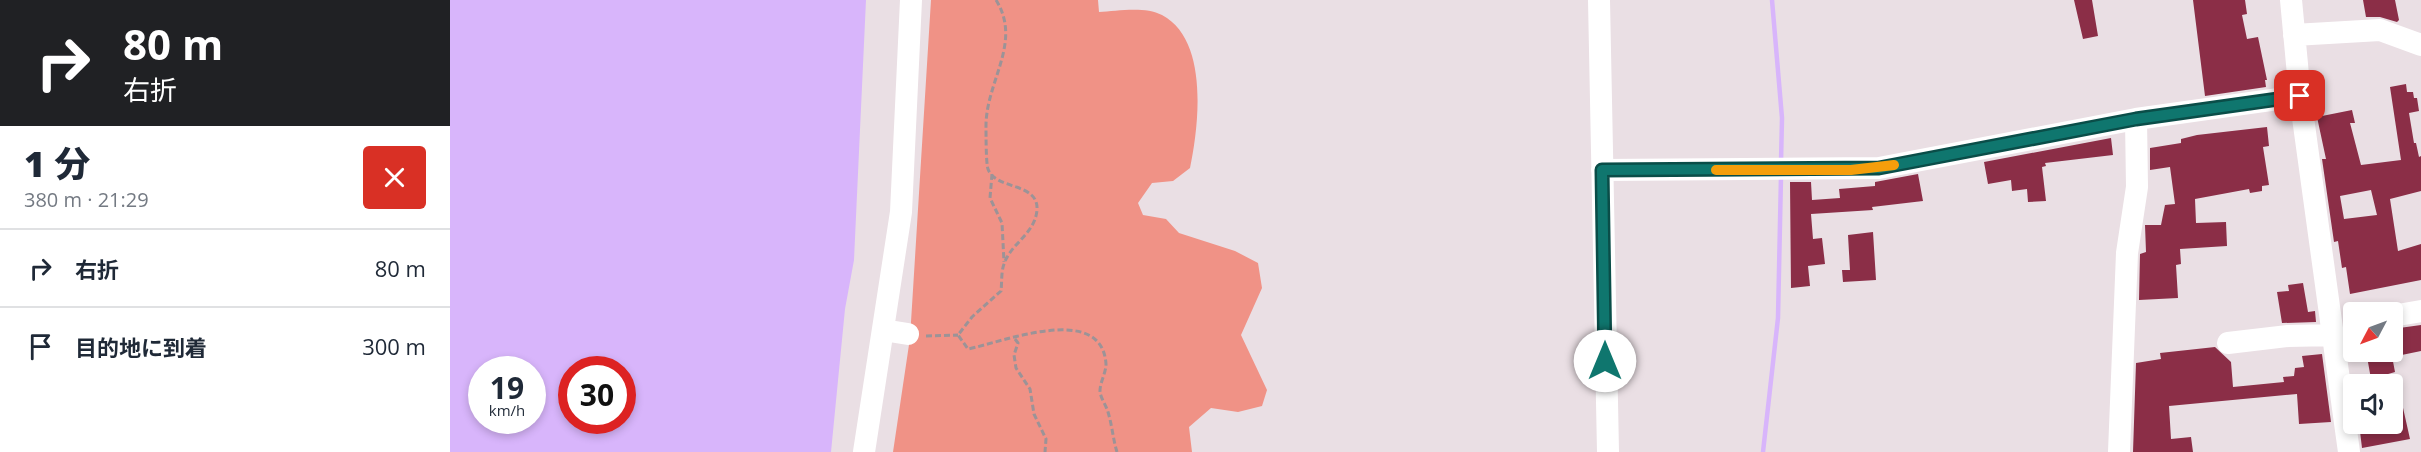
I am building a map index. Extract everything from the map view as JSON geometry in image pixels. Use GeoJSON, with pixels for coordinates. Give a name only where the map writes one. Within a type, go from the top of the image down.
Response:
{"type":"FeatureCollection","features":[{"type":"Feature","properties":{"kind":"street"},"geometry":{"type":"LineString","coordinates":[[864,452],[901,212],[911,0]]}},
{"type":"Feature","properties":{"kind":"street"},"geometry":{"type":"LineString","coordinates":[[1599,0],[1608,452]]}},
{"type":"Feature","properties":{"kind":"street"},"geometry":{"type":"LineString","coordinates":[[2291,0],[2300,96],[2340,328],[2349,452]]}},
{"type":"Feature","properties":{"kind":"street"},"geometry":{"type":"LineString","coordinates":[[2294,35],[2380,30],[2421,45]]}},
{"type":"Feature","properties":{"kind":"street"},"geometry":{"type":"LineString","coordinates":[[1602,170],[1879,168],[2136,119],[2300,96]]}},
{"type":"Feature","properties":{"kind":"street"},"geometry":{"type":"LineString","coordinates":[[2119,452],[2127,253],[2137,187],[2136,119]]}},
{"type":"Feature","properties":{"kind":"street"},"geometry":{"type":"LineString","coordinates":[[2403,314],[2421,311]]}},
{"type":"Feature","properties":{"kind":"street"},"geometry":{"type":"LineString","coordinates":[[2228,343],[2340,328]]}},
{"type":"Feature","properties":{"kind":"street"},"geometry":{"type":"LineString","coordinates":[[884,330],[908,334]]}},
{"type":"Feature","properties":{"kind":"path"},"geometry":{"type":"LineString","coordinates":[[996,0],[1007,22],[1005,48],[987,113],[988,169],[996,180],[1021,188],[1031,196],[1037,207],[1035,220],[1029,233],[1004,263]]}},
{"type":"Feature","properties":{"kind":"path"},"geometry":{"type":"LineString","coordinates":[[908,334],[940,337],[958,335],[1001,291],[1004,263],[1002,223],[990,198],[992,174]]}},
{"type":"Feature","properties":{"kind":"path"},"geometry":{"type":"LineString","coordinates":[[958,335],[968,349],[1015,339],[1041,330],[1052,332],[1075,330],[1087,333],[1104,352],[1106,366],[1100,392],[1109,415],[1117,452]]}},
{"type":"Feature","properties":{"kind":"path"},"geometry":{"type":"LineString","coordinates":[[1015,339],[1018,342],[1014,355],[1016,368],[1030,389],[1035,414],[1046,439],[1045,452]]}},
{"type":"Feature","properties":{"kind":"shaded area"},"geometry":{"type":"Polygon","coordinates":[[[450,0],[866,0],[854,260],[845,309],[831,452],[450,452],[450,0]]]}},
{"type":"Feature","properties":{"kind":"shaded area"},"geometry":{"type":"Polygon","coordinates":[[[931,0],[1098,0],[1099,12],[1131,10],[1155,12],[1177,27],[1187,43],[1194,63],[1197,85],[1196,129],[1190,168],[1173,181],[1152,183],[1138,203],[1143,215],[1166,219],[1179,233],[1235,251],[1258,263],[1262,288],[1241,335],[1267,390],[1262,406],[1238,412],[1211,408],[1189,427],[1192,452],[893,452],[910,338],[931,0]]]}},
{"type":"Feature","properties":{"kind":"building"},"geometry":{"type":"Polygon","coordinates":[[[2074,0],[2092,0],[2098,36],[2083,39],[2074,0]]]}},
{"type":"Feature","properties":{"kind":"building"},"geometry":{"type":"Polygon","coordinates":[[[2193,0],[2245,0],[2247,14],[2242,15],[2247,39],[2258,37],[2267,80],[2265,80],[2266,87],[2205,96],[2193,0]]]}},
{"type":"Feature","properties":{"kind":"building"},"geometry":{"type":"Polygon","coordinates":[[[2363,0],[2395,0],[2399,20],[2397,22],[2380,17],[2366,17],[2363,0]]]}},
{"type":"Feature","properties":{"kind":"building"},"geometry":{"type":"Polygon","coordinates":[[[2406,84],[2407,92],[2413,92],[2414,98],[2417,98],[2419,111],[2409,113],[2414,143],[2416,143],[2419,157],[2421,156],[2421,191],[2390,199],[2398,251],[2421,244],[2421,280],[2350,294],[2346,267],[2342,268],[2338,241],[2334,242],[2322,159],[2326,159],[2317,117],[2352,110],[2355,123],[2350,123],[2361,165],[2401,160],[2390,87],[2406,84]],[[2371,190],[2340,196],[2344,219],[2377,215],[2371,190]]]}},
{"type":"Feature","properties":{"kind":"building"},"geometry":{"type":"Polygon","coordinates":[[[2267,127],[2269,146],[2263,147],[2269,185],[2262,186],[2262,191],[2250,193],[2249,189],[2195,199],[2196,223],[2226,222],[2227,246],[2180,249],[2181,264],[2176,265],[2178,298],[2139,300],[2140,254],[2146,252],[2145,225],[2161,225],[2165,205],[2175,204],[2170,167],[2150,170],[2150,148],[2181,143],[2181,139],[2197,135],[2267,127]]]}},
{"type":"Feature","properties":{"kind":"building"},"geometry":{"type":"Polygon","coordinates":[[[2111,138],[2113,155],[2045,163],[2046,166],[2042,167],[2046,201],[2028,202],[2027,189],[2012,191],[2011,180],[1988,184],[1984,162],[2111,138]]]}},
{"type":"Feature","properties":{"kind":"building"},"geometry":{"type":"Polygon","coordinates":[[[1918,174],[1923,201],[1872,207],[1873,210],[1811,214],[1813,239],[1822,238],[1825,264],[1808,266],[1810,286],[1791,288],[1790,182],[1811,182],[1812,200],[1840,198],[1839,189],[1875,186],[1875,182],[1918,174]]]}},
{"type":"Feature","properties":{"kind":"building"},"geometry":{"type":"Polygon","coordinates":[[[1873,232],[1876,280],[1843,282],[1842,270],[1850,270],[1848,235],[1873,232]]]}},
{"type":"Feature","properties":{"kind":"building"},"geometry":{"type":"Polygon","coordinates":[[[2303,283],[2308,312],[2315,311],[2316,322],[2282,323],[2277,292],[2289,291],[2288,285],[2303,283]]]}},
{"type":"Feature","properties":{"kind":"building"},"geometry":{"type":"Polygon","coordinates":[[[2421,325],[2421,351],[2403,355],[2403,327],[2421,325]]]}},
{"type":"Feature","properties":{"kind":"building"},"geometry":{"type":"Polygon","coordinates":[[[2215,347],[2231,362],[2233,387],[2284,382],[2283,377],[2294,376],[2295,368],[2304,367],[2302,356],[2322,354],[2331,422],[2299,424],[2297,394],[2169,406],[2171,439],[2191,437],[2193,452],[2133,452],[2136,363],[2161,359],[2160,353],[2215,347]]]}},
{"type":"Feature","properties":{"kind":"building"},"geometry":{"type":"Polygon","coordinates":[[[2368,362],[2393,362],[2395,372],[2370,374],[2368,362]]]}},
{"type":"Feature","properties":{"kind":"building"},"geometry":{"type":"Polygon","coordinates":[[[2403,408],[2410,439],[2362,448],[2360,434],[2403,434],[2403,408]]]}},
{"type":"Feature","properties":{"kind":"waterway"},"geometry":{"type":"LineString","coordinates":[[1772,0],[1782,118],[1781,162]]}},
{"type":"Feature","properties":{"kind":"waterway"},"geometry":{"type":"LineString","coordinates":[[1763,452],[1778,318],[1781,176]]}},
{"type":"Feature","properties":{"kind":"slow traffic"},"geometry":{"type":"LineString","coordinates":[[1716,170],[1851,170],[1894,165]]}},
{"type":"Feature","properties":{"kind":"route"},"geometry":{"type":"LineString","coordinates":[[1605,361],[1602,170],[1879,168],[2136,119],[2300,96]]}}]}
